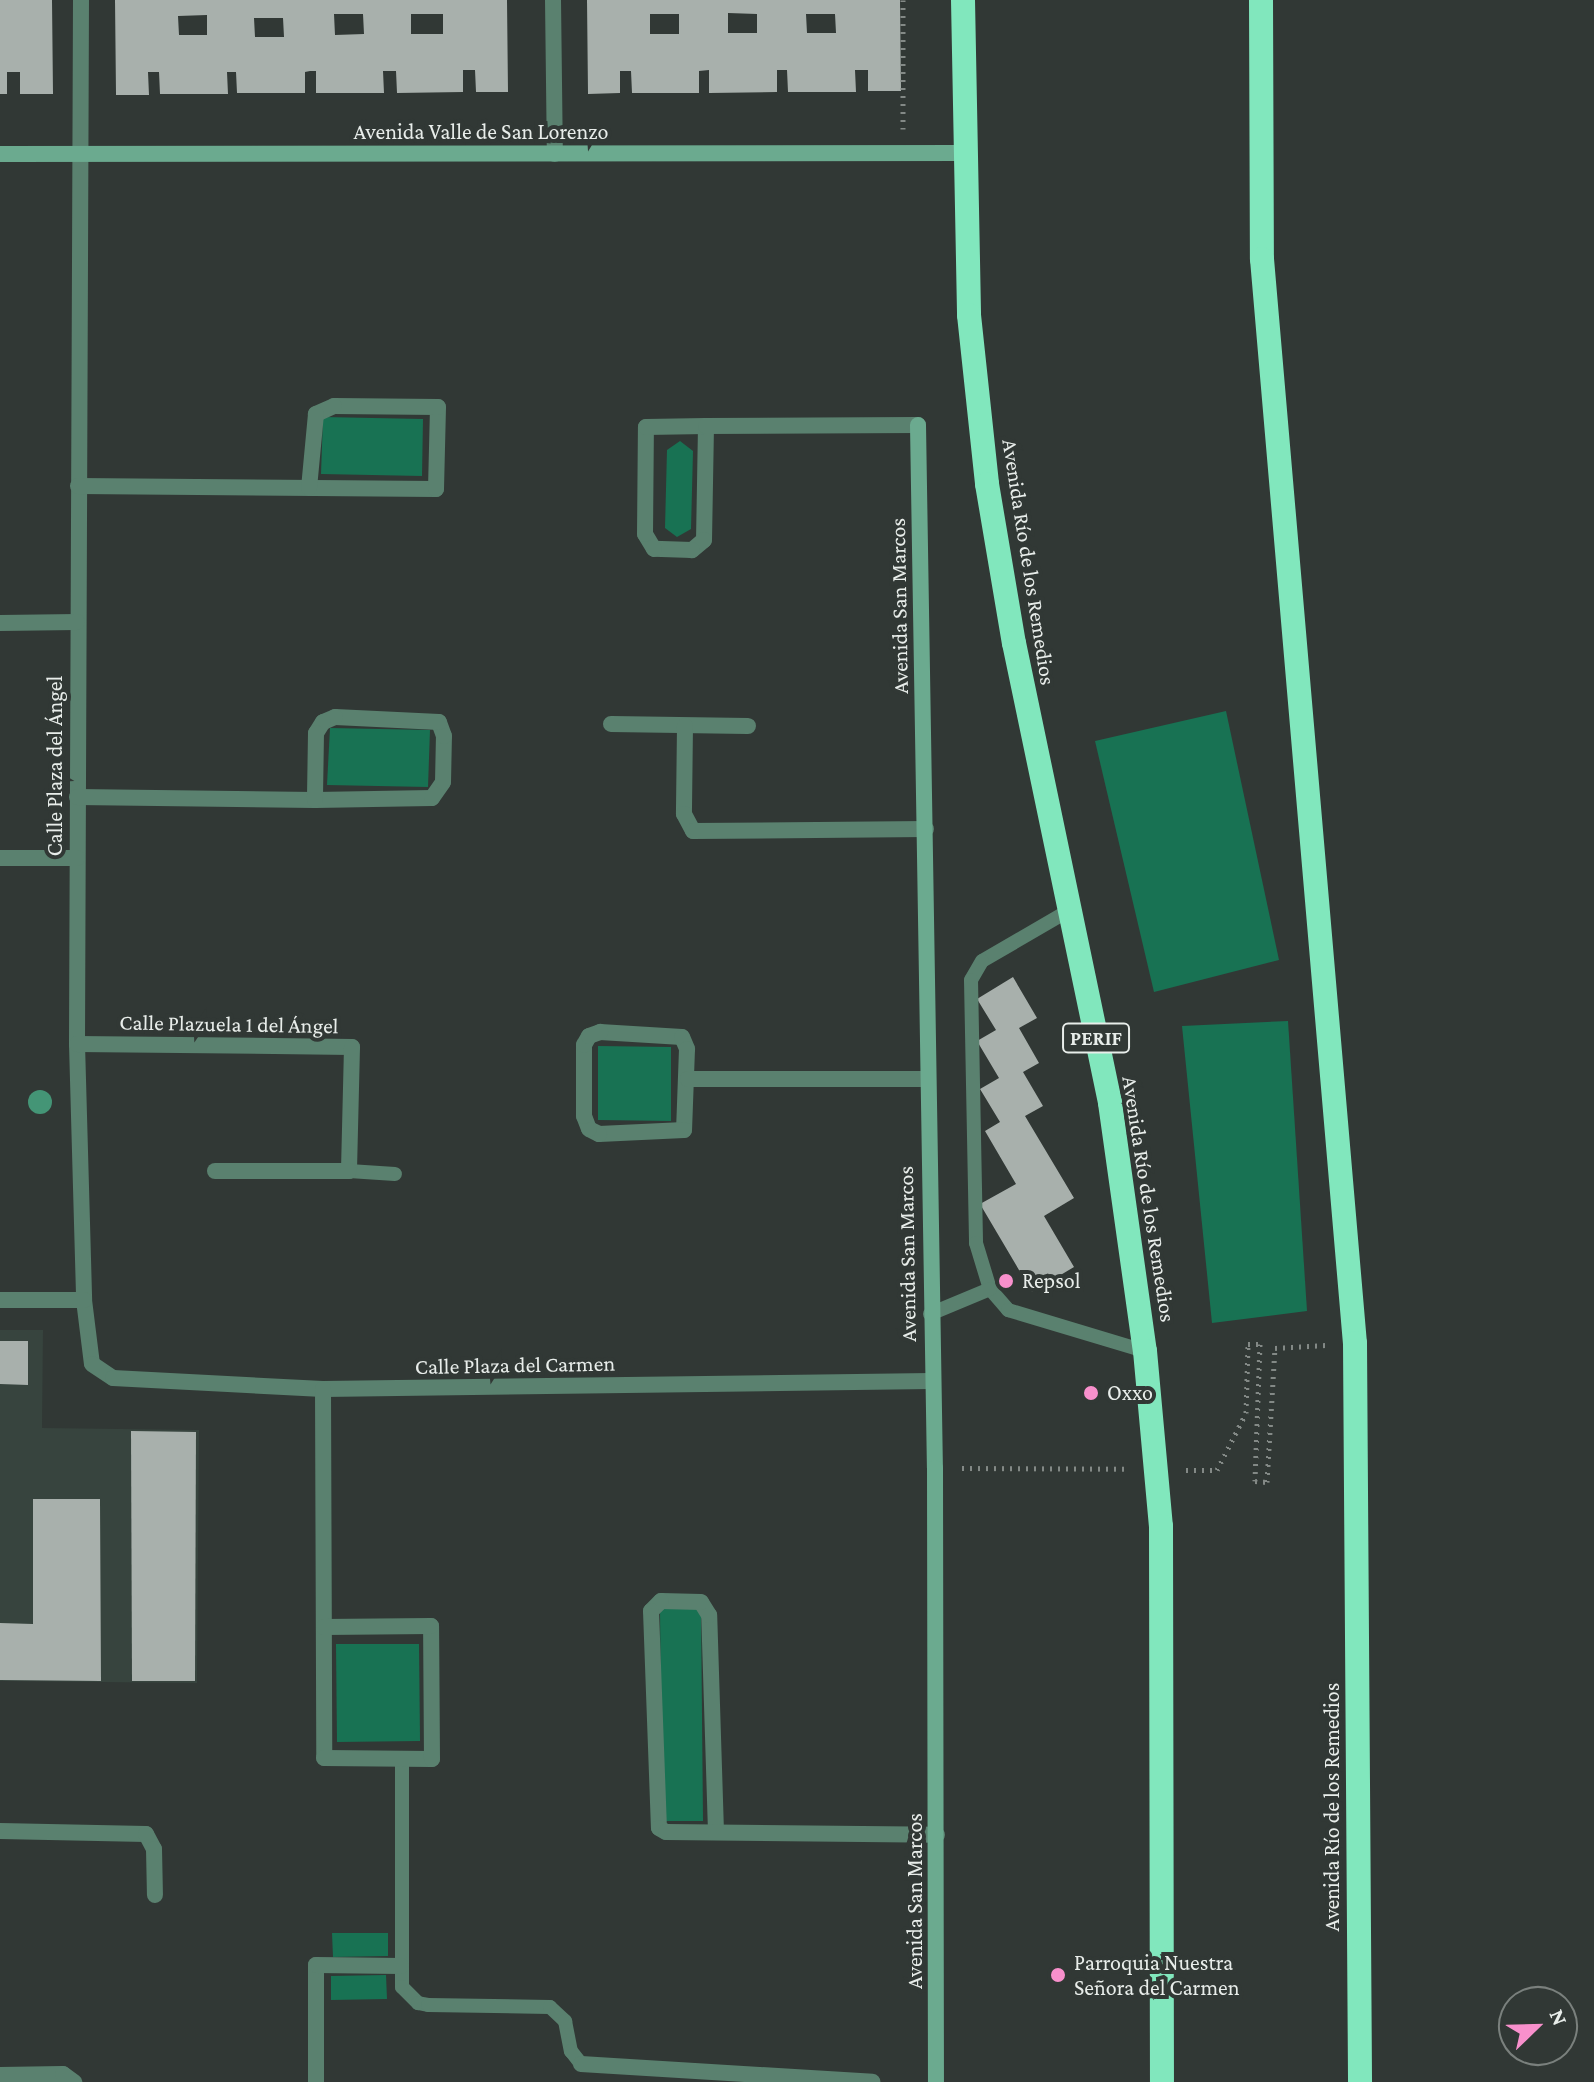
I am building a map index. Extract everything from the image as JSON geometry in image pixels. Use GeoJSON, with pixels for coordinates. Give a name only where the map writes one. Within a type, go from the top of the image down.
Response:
{"type":"FeatureCollection","features":[{"type":"Feature","properties":{"kind":"highway","name":"Avenida Río de los Remedios"},"geometry":{"type":"LineString","coordinates":[[963,0],[963,153],[969,315],[987,484],[1068,911],[1110,1103],[1145,1351],[1161,1526],[1162,2082]]}},
{"type":"Feature","properties":{"kind":"highway","name":"Avenida Río de los Remedios"},"geometry":{"type":"LineString","coordinates":[[1261,0],[1262,259],[1355,1343],[1360,2082]]}},
{"type":"Feature","properties":{"kind":"street","name":"Calle Plaza del Ángel"},"geometry":{"type":"LineString","coordinates":[[81,0],[77,1044],[87,1354],[102,1372]]}},
{"type":"Feature","properties":{"kind":"street"},"geometry":{"type":"LineString","coordinates":[[553,0],[555,154]]}},
{"type":"Feature","properties":{"kind":"street","name":"Avenida Valle de San Lorenzo"},"geometry":{"type":"LineString","coordinates":[[0,154],[963,153]]}},
{"type":"Feature","properties":{"kind":"street"},"geometry":{"type":"LineString","coordinates":[[78,486],[309,488],[436,489],[438,407],[334,406],[316,414],[309,488]]}},
{"type":"Feature","properties":{"kind":"street","name":"Avenida San Marcos"},"geometry":{"type":"LineString","coordinates":[[706,426],[918,425],[926,829],[931,1381],[935,1468],[936,2082]]}},
{"type":"Feature","properties":{"kind":"street"},"geometry":{"type":"LineString","coordinates":[[706,426],[704,540],[692,550],[654,549],[645,534],[646,427],[706,426]]}},
{"type":"Feature","properties":{"kind":"street"},"geometry":{"type":"LineString","coordinates":[[0,623],[77,622]]}},
{"type":"Feature","properties":{"kind":"street"},"geometry":{"type":"LineString","coordinates":[[77,797],[315,800],[432,798],[443,782],[444,736],[439,722],[335,717],[323,722],[316,733],[315,800]]}},
{"type":"Feature","properties":{"kind":"street"},"geometry":{"type":"LineString","coordinates":[[611,724],[748,726]]}},
{"type":"Feature","properties":{"kind":"street"},"geometry":{"type":"LineString","coordinates":[[685,726],[684,814],[688,828],[699,832],[926,829]]}},
{"type":"Feature","properties":{"kind":"street"},"geometry":{"type":"LineString","coordinates":[[0,858],[77,858]]}},
{"type":"Feature","properties":{"kind":"street"},"geometry":{"type":"LineString","coordinates":[[677,1034],[687,1049],[688,1079],[687,1124],[678,1134],[599,1134],[586,1123],[584,1045],[589,1036],[677,1034]]}},
{"type":"Feature","properties":{"kind":"street","name":"Calle Plazuela 1 del Ángel"},"geometry":{"type":"LineString","coordinates":[[77,1044],[352,1047],[349,1171]]}},
{"type":"Feature","properties":{"kind":"street"},"geometry":{"type":"LineString","coordinates":[[688,1079],[927,1079]]}},
{"type":"Feature","properties":{"kind":"street"},"geometry":{"type":"LineString","coordinates":[[215,1171],[349,1171]]}},
{"type":"Feature","properties":{"kind":"street"},"geometry":{"type":"LineString","coordinates":[[0,1300],[84,1300]]}},
{"type":"Feature","properties":{"kind":"street","name":"Calle Plaza del Carmen"},"geometry":{"type":"LineString","coordinates":[[102,1372],[113,1378],[323,1389],[931,1381]]}},
{"type":"Feature","properties":{"kind":"street"},"geometry":{"type":"LineString","coordinates":[[323,1389],[324,1758],[432,1759],[431,1626],[324,1627]]}},
{"type":"Feature","properties":{"kind":"street"},"geometry":{"type":"LineString","coordinates":[[716,1832],[709,1615],[701,1602],[661,1601],[651,1611],[656,1823],[666,1832],[937,1835]]}},
{"type":"Feature","properties":{"kind":"street"},"geometry":{"type":"LineString","coordinates":[[0,1831],[146,1834],[154,1849],[155,1895]]}},
{"type":"Feature","properties":{"kind":"street"},"geometry":{"type":"LineString","coordinates":[[316,2082],[316,1965],[401,1966]]}},
{"type":"Feature","properties":{"kind":"street"},"geometry":{"type":"LineString","coordinates":[[581,2064],[624,2073],[872,2082]]}},
{"type":"Feature","properties":{"kind":"street"},"geometry":{"type":"LineString","coordinates":[[0,2075],[73,2080]]}},
{"type":"Feature","properties":{"kind":"lane"},"geometry":{"type":"LineString","coordinates":[[1068,911],[982,961],[971,980],[976,1243],[990,1289],[1008,1310],[1145,1351]]}},
{"type":"Feature","properties":{"kind":"lane"},"geometry":{"type":"LineString","coordinates":[[349,1171],[395,1174]]}},
{"type":"Feature","properties":{"kind":"lane"},"geometry":{"type":"LineString","coordinates":[[930,1314],[990,1289]]}},
{"type":"Feature","properties":{"kind":"lane"},"geometry":{"type":"LineString","coordinates":[[402,1759],[402,1987],[418,2003],[550,2007],[565,2021],[571,2051],[581,2064]]}},
{"type":"Feature","properties":{"kind":"path"},"geometry":{"type":"LineString","coordinates":[[903,0],[904,154]]}},
{"type":"Feature","properties":{"kind":"path"},"geometry":{"type":"LineString","coordinates":[[1217,1470],[1246,1413],[1248,1344],[1260,1344],[1255,1481],[1267,1482],[1275,1348],[1355,1343]]}},
{"type":"Feature","properties":{"kind":"path"},"geometry":{"type":"LineString","coordinates":[[935,1468],[1074,1469]]}},
{"type":"Feature","properties":{"kind":"shaded area"},"geometry":{"type":"Polygon","coordinates":[[[0,1330],[43,1330],[42,1428],[199,1430],[197,1683],[0,1681],[0,1330]]]}},
{"type":"Feature","properties":{"kind":"green space"},"geometry":{"type":"Polygon","coordinates":[[[323,417],[423,419],[422,476],[321,474],[323,417]]]}},
{"type":"Feature","properties":{"kind":"green space"},"geometry":{"type":"Polygon","coordinates":[[[680,441],[693,451],[691,529],[677,537],[665,528],[667,450],[680,441]]]}},
{"type":"Feature","properties":{"kind":"green space"},"geometry":{"type":"Polygon","coordinates":[[[1226,711],[1279,960],[1154,992],[1095,741],[1226,711]]]}},
{"type":"Feature","properties":{"kind":"green space"},"geometry":{"type":"Polygon","coordinates":[[[330,728],[430,730],[428,787],[327,785],[330,728]]]}},
{"type":"Feature","properties":{"kind":"green space"},"geometry":{"type":"Polygon","coordinates":[[[1288,1021],[1307,1311],[1212,1323],[1182,1026],[1288,1021]]]}},
{"type":"Feature","properties":{"kind":"green space"},"geometry":{"type":"Polygon","coordinates":[[[598,1046],[671,1047],[671,1121],[598,1120],[598,1046]]]}},
{"type":"Feature","properties":{"kind":"green space"},"geometry":{"type":"Polygon","coordinates":[[[660,1609],[701,1609],[703,1821],[662,1821],[660,1609]]]}},
{"type":"Feature","properties":{"kind":"green space"},"geometry":{"type":"Polygon","coordinates":[[[336,1644],[419,1644],[420,1741],[337,1742],[336,1644]]]}},
{"type":"Feature","properties":{"kind":"green space"},"geometry":{"type":"Polygon","coordinates":[[[332,1933],[388,1933],[388,1956],[333,1957],[332,1933]]]}},
{"type":"Feature","properties":{"kind":"green space"},"geometry":{"type":"Polygon","coordinates":[[[386,1975],[387,1999],[331,2000],[331,1976],[386,1975]]]}},
{"type":"Feature","properties":{"kind":"building"},"geometry":{"type":"Polygon","coordinates":[[[0,0],[52,0],[53,94],[20,94],[20,72],[7,72],[7,94],[0,94],[0,0]]]}},
{"type":"Feature","properties":{"kind":"building"},"geometry":{"type":"Polygon","coordinates":[[[115,0],[507,0],[508,92],[476,92],[475,70],[463,70],[463,92],[397,93],[396,71],[383,71],[384,93],[316,93],[316,71],[310,71],[305,72],[305,93],[237,93],[236,72],[227,72],[228,94],[160,94],[159,72],[148,72],[149,95],[116,95],[115,0]],[[334,14],[335,35],[364,34],[363,14],[334,14]],[[411,14],[411,34],[443,34],[443,14],[411,14]],[[207,15],[178,16],[179,35],[207,35],[207,15]],[[254,18],[255,37],[284,37],[283,18],[254,18]]]}},
{"type":"Feature","properties":{"kind":"building"},"geometry":{"type":"Polygon","coordinates":[[[587,0],[900,0],[901,91],[868,91],[868,70],[855,70],[856,92],[788,92],[787,70],[777,70],[777,92],[709,93],[709,70],[699,71],[699,93],[632,93],[631,71],[620,71],[620,93],[588,94],[587,0]],[[728,13],[728,33],[757,33],[757,14],[728,13]],[[650,14],[650,34],[679,34],[679,14],[650,14]],[[806,14],[807,33],[836,33],[835,14],[806,14]]]}},
{"type":"Feature","properties":{"kind":"building"},"geometry":{"type":"Polygon","coordinates":[[[1013,977],[1037,1018],[1019,1028],[1039,1063],[1023,1072],[1043,1106],[1025,1116],[1074,1198],[1044,1216],[1074,1267],[1032,1292],[980,1204],[1016,1184],[985,1131],[1000,1122],[980,1089],[999,1078],[977,1041],[996,1030],[977,999],[1013,977]]]}},
{"type":"Feature","properties":{"kind":"building"},"geometry":{"type":"Polygon","coordinates":[[[0,1341],[28,1341],[28,1385],[0,1384],[0,1341]]]}},
{"type":"Feature","properties":{"kind":"building"},"geometry":{"type":"Polygon","coordinates":[[[131,1431],[196,1432],[195,1681],[132,1681],[131,1431]]]}},
{"type":"Feature","properties":{"kind":"building"},"geometry":{"type":"Polygon","coordinates":[[[33,1499],[100,1499],[101,1681],[0,1680],[0,1623],[33,1624],[33,1499]]]}},
{"type":"Feature","properties":{"kind":"place","name":"Repsol"},"geometry":{"type":"Point","coordinates":[1006,1281]}},
{"type":"Feature","properties":{"kind":"place","name":"Oxxo"},"geometry":{"type":"Point","coordinates":[1091,1393]}},
{"type":"Feature","properties":{"kind":"place","name":"Parroquia Nuestra Señora del Carmen"},"geometry":{"type":"Point","coordinates":[1058,1975]}}]}
